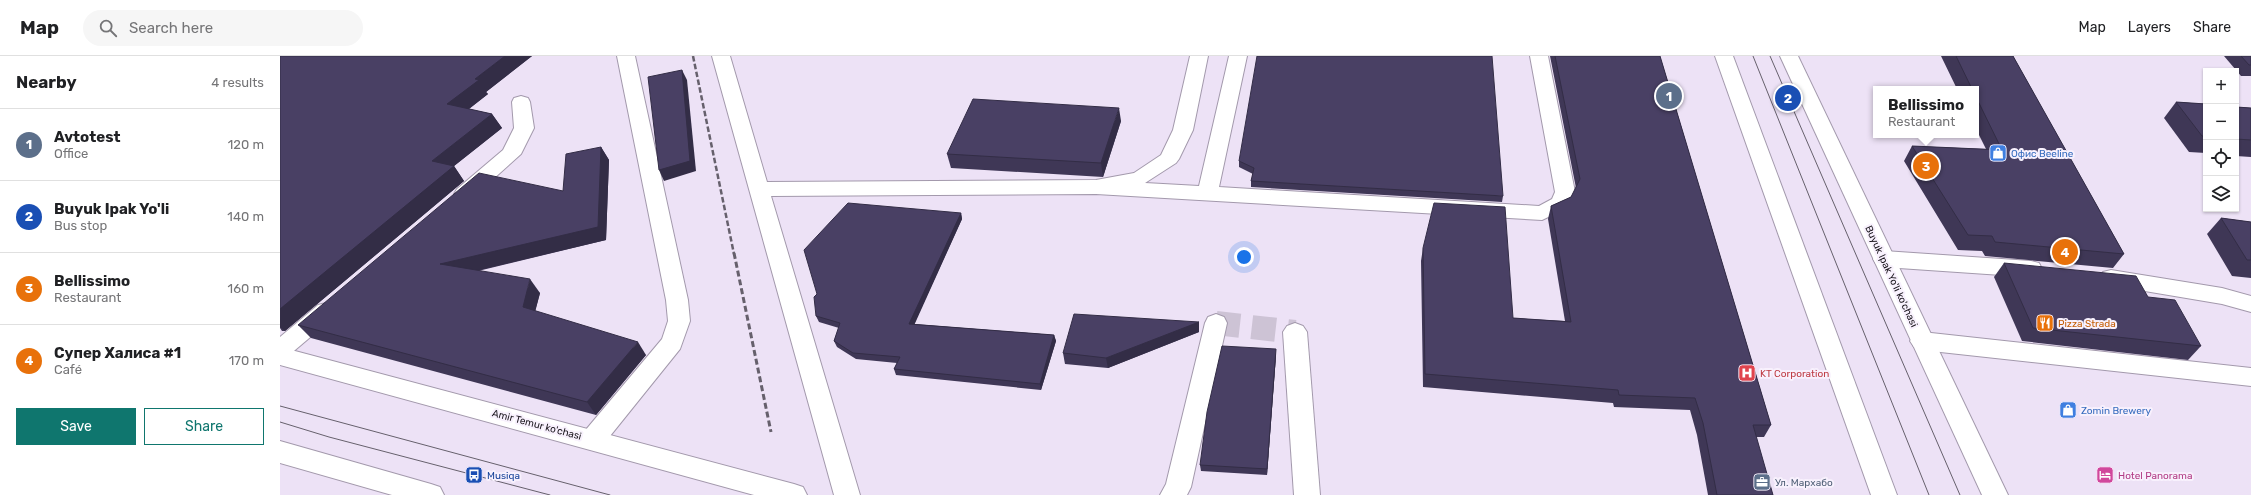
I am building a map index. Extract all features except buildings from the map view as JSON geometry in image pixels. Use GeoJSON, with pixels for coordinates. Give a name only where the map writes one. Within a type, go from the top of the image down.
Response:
{"type":"FeatureCollection","features":[{"type":"Feature","properties":{"kind":"main road"},"geometry":{"type":"LineString","coordinates":[[593,439],[672,343],[679,321],[677,300],[626,56]]}},
{"type":"Feature","properties":{"kind":"main road"},"geometry":{"type":"LineString","coordinates":[[721,56],[847,495]]}},
{"type":"Feature","properties":{"kind":"main road"},"geometry":{"type":"LineString","coordinates":[[1096,187],[1140,178],[1169,159],[1183,130],[1198,56]]}},
{"type":"Feature","properties":{"kind":"main road"},"geometry":{"type":"LineString","coordinates":[[1208,193],[1238,56]]}},
{"type":"Feature","properties":{"kind":"main road"},"geometry":{"type":"LineString","coordinates":[[759,189],[1096,187],[1542,213],[1560,203],[1565,192],[1539,56]]}},
{"type":"Feature","properties":{"kind":"main road"},"geometry":{"type":"LineString","coordinates":[[1724,56],[1884,495]]}},
{"type":"Feature","properties":{"kind":"main road","name":"Buyuk Ipak Yo'li ko'chasi"},"geometry":{"type":"LineString","coordinates":[[1789,56],[1995,495]]}},
{"type":"Feature","properties":{"kind":"main road"},"geometry":{"type":"LineString","coordinates":[[450,206],[511,154],[524,128],[521,102]]}},
{"type":"Feature","properties":{"kind":"main road"},"geometry":{"type":"LineString","coordinates":[[1884,259],[2054,272]]}},
{"type":"Feature","properties":{"kind":"main road"},"geometry":{"type":"LineString","coordinates":[[2093,276],[2222,296],[2251,304]]}},
{"type":"Feature","properties":{"kind":"main road"},"geometry":{"type":"LineString","coordinates":[[280,350],[341,299]]}},
{"type":"Feature","properties":{"kind":"main road"},"geometry":{"type":"LineString","coordinates":[[1173,495],[1178,487],[1216,323]]}},
{"type":"Feature","properties":{"kind":"main road"},"geometry":{"type":"LineString","coordinates":[[1295,332],[1307,495]]}},
{"type":"Feature","properties":{"kind":"main road"},"geometry":{"type":"LineString","coordinates":[[1922,341],[2251,377]]}},
{"type":"Feature","properties":{"kind":"main road","name":"Amir Temur ko'chasi"},"geometry":{"type":"LineString","coordinates":[[280,356],[593,439],[794,495]]}},
{"type":"Feature","properties":{"kind":"main road"},"geometry":{"type":"LineString","coordinates":[[280,452],[431,495]]}},
{"type":"Feature","properties":{"kind":"tunnel"},"geometry":{"type":"LineString","coordinates":[[1216,323],[1295,332]]}},
{"type":"Feature","properties":{"kind":"tram line"},"geometry":{"type":"LineString","coordinates":[[1753,56],[1929,495]]}},
{"type":"Feature","properties":{"kind":"tram line"},"geometry":{"type":"LineString","coordinates":[[1770,56],[1960,495]]}},
{"type":"Feature","properties":{"kind":"tram line"},"geometry":{"type":"LineString","coordinates":[[280,406],[610,495]]}},
{"type":"Feature","properties":{"kind":"tram line"},"geometry":{"type":"LineString","coordinates":[[280,422],[329,437],[550,495]]}},
{"type":"Feature","properties":{"kind":"railway"},"geometry":{"type":"LineString","coordinates":[[693,56],[734,254]]}},
{"type":"Feature","properties":{"kind":"railway"},"geometry":{"type":"LineString","coordinates":[[734,253],[771,432]]}},
{"type":"Feature","properties":{"kind":"place","name":"Avtotest"},"geometry":{"type":"Point","coordinates":[1669,96]}},
{"type":"Feature","properties":{"kind":"place","name":"Buyuk Ipak Yo'li"},"geometry":{"type":"Point","coordinates":[1788,98]}},
{"type":"Feature","properties":{"kind":"place","name":"Офис Beeline"},"geometry":{"type":"Point","coordinates":[1998,153]}},
{"type":"Feature","properties":{"kind":"place","name":"Bellissimo"},"geometry":{"type":"Point","coordinates":[1926,166]}},
{"type":"Feature","properties":{"kind":"place","name":"Супер Халиса #1"},"geometry":{"type":"Point","coordinates":[2065,252]}},
{"type":"Feature","properties":{"kind":"place","name":"Pizza Strada"},"geometry":{"type":"Point","coordinates":[2045,323]}},
{"type":"Feature","properties":{"kind":"place","name":"KT Corporation"},"geometry":{"type":"Point","coordinates":[1747,373]}},
{"type":"Feature","properties":{"kind":"place","name":"Zomin Brewery"},"geometry":{"type":"Point","coordinates":[2068,410]}},
{"type":"Feature","properties":{"kind":"place","name":"Musiqa"},"geometry":{"type":"Point","coordinates":[474,475]}},
{"type":"Feature","properties":{"kind":"place","name":"Hotel Panorama"},"geometry":{"type":"Point","coordinates":[2105,475]}},
{"type":"Feature","properties":{"kind":"place","name":"Ул. Мархабо"},"geometry":{"type":"Point","coordinates":[1762,482]}}]}
